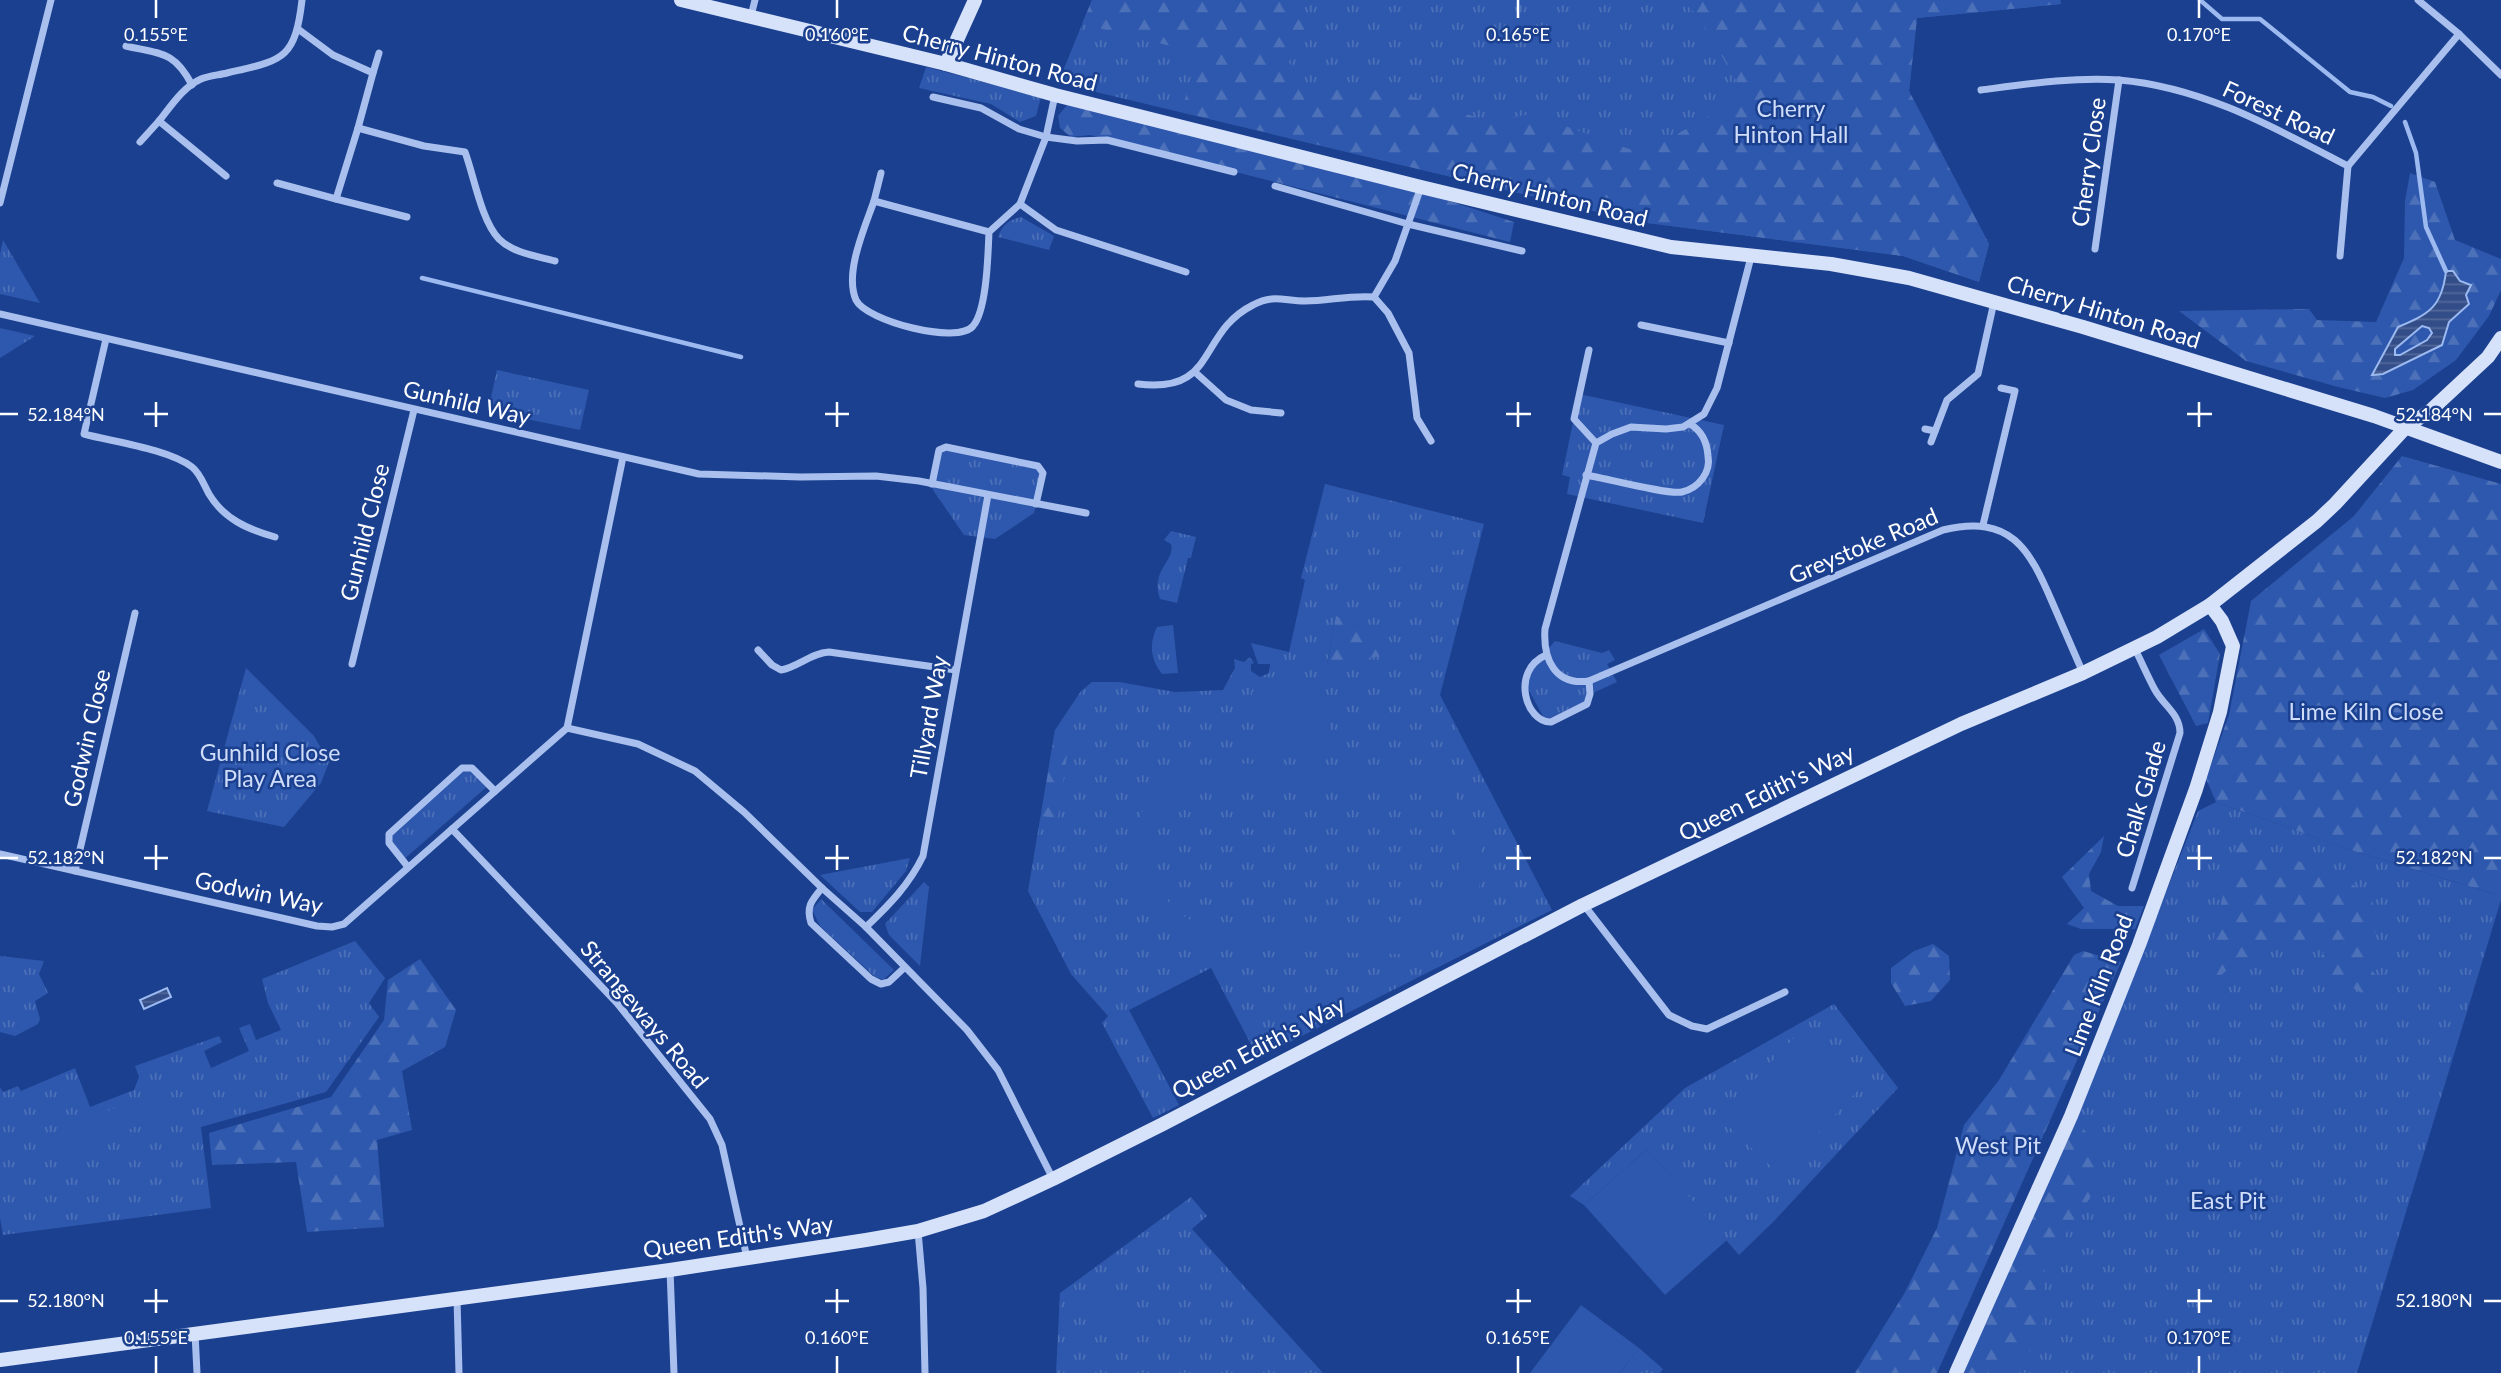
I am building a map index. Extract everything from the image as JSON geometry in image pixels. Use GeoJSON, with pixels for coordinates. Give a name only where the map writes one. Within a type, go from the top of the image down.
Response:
{"type":"FeatureCollection","features":[{"type":"Feature","properties":{"kind":"street"},"geometry":{"type":"LineString","coordinates":[[0,202],[51,0]]}},
{"type":"Feature","properties":{"kind":"street"},"geometry":{"type":"LineString","coordinates":[[140,142],[182,93],[200,79],[260,67],[278,60],[298,29],[302,0]]}},
{"type":"Feature","properties":{"kind":"street","name":"Cherry Hinton Road"},"geometry":{"type":"LineString","coordinates":[[685,0],[946,64],[1055,95],[1422,187],[1671,247],[1876,271],[1994,301],[2406,427],[2501,462]]}},
{"type":"Feature","properties":{"kind":"street"},"geometry":{"type":"LineString","coordinates":[[751,17],[755,0]]}},
{"type":"Feature","properties":{"kind":"street"},"geometry":{"type":"LineString","coordinates":[[946,64],[975,0]]}},
{"type":"Feature","properties":{"kind":"street"},"geometry":{"type":"LineString","coordinates":[[2418,0],[2459,34],[2501,75]]}},
{"type":"Feature","properties":{"kind":"street"},"geometry":{"type":"LineString","coordinates":[[298,29],[333,55],[373,73]]}},
{"type":"Feature","properties":{"kind":"street","name":"Forest Road"},"geometry":{"type":"LineString","coordinates":[[1981,90],[2056,80],[2119,80],[2178,90],[2241,111],[2348,166],[2459,34]]}},
{"type":"Feature","properties":{"kind":"street"},"geometry":{"type":"LineString","coordinates":[[126,46],[170,56],[183,67],[192,85]]}},
{"type":"Feature","properties":{"kind":"street"},"geometry":{"type":"LineString","coordinates":[[336,199],[379,53]]}},
{"type":"Feature","properties":{"kind":"street","name":"Cherry Close"},"geometry":{"type":"LineString","coordinates":[[2095,249],[2119,80]]}},
{"type":"Feature","properties":{"kind":"street"},"geometry":{"type":"LineString","coordinates":[[881,173],[858,249],[852,283],[856,300],[863,309],[879,319],[946,335],[964,333],[974,327],[982,301],[989,232],[1020,204],[1046,138],[1055,95]]}},
{"type":"Feature","properties":{"kind":"street"},"geometry":{"type":"LineString","coordinates":[[933,97],[981,108],[1019,129],[1046,138],[1107,140],[1234,173]]}},
{"type":"Feature","properties":{"kind":"street"},"geometry":{"type":"LineString","coordinates":[[159,121],[226,176]]}},
{"type":"Feature","properties":{"kind":"street"},"geometry":{"type":"LineString","coordinates":[[358,128],[405,142],[465,152],[483,208],[498,238],[519,251],[555,261]]}},
{"type":"Feature","properties":{"kind":"street"},"geometry":{"type":"LineString","coordinates":[[2340,256],[2348,166]]}},
{"type":"Feature","properties":{"kind":"street"},"geometry":{"type":"LineString","coordinates":[[277,183],[407,217]]}},
{"type":"Feature","properties":{"kind":"street"},"geometry":{"type":"LineString","coordinates":[[1275,186],[1408,224],[1522,251]]}},
{"type":"Feature","properties":{"kind":"street"},"geometry":{"type":"LineString","coordinates":[[1374,297],[1395,261],[1422,187]]}},
{"type":"Feature","properties":{"kind":"street"},"geometry":{"type":"LineString","coordinates":[[874,201],[989,232]]}},
{"type":"Feature","properties":{"kind":"street"},"geometry":{"type":"LineString","coordinates":[[1020,204],[1056,230],[1186,272]]}},
{"type":"Feature","properties":{"kind":"street"},"geometry":{"type":"LineString","coordinates":[[1546,655],[1529,667],[1523,682],[1527,701],[1538,718],[1551,722],[1587,704],[1590,694],[1589,681],[1571,680],[1559,674],[1549,663],[1545,629],[1596,443],[1612,433],[1631,427],[1667,429],[1690,424],[1704,414],[1713,399],[1751,257]]}},
{"type":"Feature","properties":{"kind":"street"},"geometry":{"type":"LineString","coordinates":[[1138,384],[1158,387],[1182,382],[1196,373],[1213,343],[1244,309],[1256,303],[1279,297],[1305,301],[1353,295],[1374,297],[1388,313],[1409,353],[1417,418],[1431,441]]}},
{"type":"Feature","properties":{"kind":"street"},"geometry":{"type":"LineString","coordinates":[[1931,442],[1951,394],[1978,374],[1994,301]]}},
{"type":"Feature","properties":{"kind":"street","name":"Gunhild Way"},"geometry":{"type":"LineString","coordinates":[[0,314],[699,474],[876,476],[1086,513]]}},
{"type":"Feature","properties":{"kind":"street"},"geometry":{"type":"LineString","coordinates":[[1641,325],[1729,343]]}},
{"type":"Feature","properties":{"kind":"street","name":"Queen Edith's Way"},"geometry":{"type":"LineString","coordinates":[[0,1360],[670,1270],[918,1231],[984,1211],[1053,1179],[1583,905],[1961,724],[2135,649],[2210,605],[2326,513],[2406,427],[2430,411],[2488,357],[2501,338]]}},
{"type":"Feature","properties":{"kind":"street"},"geometry":{"type":"LineString","coordinates":[[106,339],[84,434],[178,458],[195,469],[216,505],[231,520],[253,531],[275,537]]}},
{"type":"Feature","properties":{"kind":"street"},"geometry":{"type":"LineString","coordinates":[[1589,349],[1574,419],[1596,443]]}},
{"type":"Feature","properties":{"kind":"street"},"geometry":{"type":"LineString","coordinates":[[1196,373],[1226,400],[1251,410],[1281,413]]}},
{"type":"Feature","properties":{"kind":"street"},"geometry":{"type":"LineString","coordinates":[[2001,388],[2015,391],[1983,525],[2005,534],[2021,545],[2035,563],[2083,673]]}},
{"type":"Feature","properties":{"kind":"street","name":"Gunhild Close"},"geometry":{"type":"LineString","coordinates":[[352,664],[414,410]]}},
{"type":"Feature","properties":{"kind":"street"},"geometry":{"type":"LineString","coordinates":[[1586,475],[1680,492],[1696,486],[1709,463],[1707,444],[1698,429],[1690,424]]}},
{"type":"Feature","properties":{"kind":"street"},"geometry":{"type":"LineString","coordinates":[[1925,429],[1936,431]]}},
{"type":"Feature","properties":{"kind":"street"},"geometry":{"type":"LineString","coordinates":[[932,484],[939,450],[946,447],[1038,466],[1043,472],[1036,503]]}},
{"type":"Feature","properties":{"kind":"street"},"geometry":{"type":"LineString","coordinates":[[623,457],[567,728],[638,744],[695,771],[744,812],[866,927],[967,1030],[998,1070],[1053,1179]]}},
{"type":"Feature","properties":{"kind":"street","name":"Tillyard Way"},"geometry":{"type":"LineString","coordinates":[[866,927],[913,878],[923,856],[988,495]]}},
{"type":"Feature","properties":{"kind":"street","name":"Greystoke Road"},"geometry":{"type":"LineString","coordinates":[[1589,681],[1943,530],[1967,524],[1983,525]]}},
{"type":"Feature","properties":{"kind":"street","name":"Lime Kiln Road"},"geometry":{"type":"LineString","coordinates":[[1956,1373],[2071,1116],[2139,945],[2196,789],[2220,712],[2233,646],[2222,621],[2210,605]]}},
{"type":"Feature","properties":{"kind":"street","name":"Godwin Close"},"geometry":{"type":"LineString","coordinates":[[75,871],[135,613]]}},
{"type":"Feature","properties":{"kind":"street","name":"Chalk Glade"},"geometry":{"type":"LineString","coordinates":[[2132,888],[2180,733],[2176,716],[2157,693],[2135,649]]}},
{"type":"Feature","properties":{"kind":"street"},"geometry":{"type":"LineString","coordinates":[[758,650],[772,665],[781,670],[821,652],[829,652],[956,670]]}},
{"type":"Feature","properties":{"kind":"street","name":"Godwin Way"},"geometry":{"type":"LineString","coordinates":[[0,854],[332,928],[344,924],[567,728]]}},
{"type":"Feature","properties":{"kind":"street"},"geometry":{"type":"LineString","coordinates":[[408,867],[389,843],[389,834],[462,768],[472,768],[495,791]]}},
{"type":"Feature","properties":{"kind":"street","name":"Strangeways Road"},"geometry":{"type":"LineString","coordinates":[[452,829],[617,1003],[710,1119],[722,1146],[747,1258]]}},
{"type":"Feature","properties":{"kind":"street"},"geometry":{"type":"LineString","coordinates":[[822,888],[811,901],[808,912],[811,923],[871,979],[881,984],[889,982],[904,968]]}},
{"type":"Feature","properties":{"kind":"street"},"geometry":{"type":"LineString","coordinates":[[1583,905],[1669,1014],[1692,1027],[1707,1029],[1785,992]]}},
{"type":"Feature","properties":{"kind":"street"},"geometry":{"type":"LineString","coordinates":[[918,1231],[923,1288],[925,1373]]}},
{"type":"Feature","properties":{"kind":"street"},"geometry":{"type":"LineString","coordinates":[[670,1270],[674,1373]]}},
{"type":"Feature","properties":{"kind":"street"},"geometry":{"type":"LineString","coordinates":[[457,1297],[459,1373]]}},
{"type":"Feature","properties":{"kind":"street"},"geometry":{"type":"LineString","coordinates":[[195,1333],[197,1373]]}},
{"type":"Feature","properties":{"kind":"green space","name":"Cherry Hinton Hall"},"geometry":{"type":"Polygon","coordinates":[[[1092,0],[2060,0],[2061,4],[1917,18],[1909,91],[1989,244],[1979,282],[1903,256],[1640,222],[1058,83],[1092,0]]]}},
{"type":"Feature","properties":{"kind":"green space","name":"Cherry Hinton Hall"},"geometry":{"type":"Polygon","coordinates":[[[1092,0],[1285,1],[1311,16],[1289,62],[1301,88],[1394,91],[1488,121],[1532,114],[1629,149],[1672,137],[1732,103],[1740,87],[1698,16],[1681,0],[2060,0],[2061,4],[1917,18],[1909,91],[1989,244],[1979,282],[1903,256],[1640,222],[1181,112],[1199,53],[1082,24],[1092,0]]]}},
{"type":"Feature","properties":{"kind":"green space"},"geometry":{"type":"Polygon","coordinates":[[[926,67],[1041,97],[1036,116],[1020,122],[991,104],[919,88],[926,67]]]}},
{"type":"Feature","properties":{"kind":"green space"},"geometry":{"type":"Polygon","coordinates":[[[1067,105],[1409,188],[1514,222],[1510,242],[1090,135],[1071,137],[1060,128],[1058,116],[1067,105]]]}},
{"type":"Feature","properties":{"kind":"green space"},"geometry":{"type":"Polygon","coordinates":[[[2410,173],[2435,182],[2455,240],[2501,259],[2501,290],[2489,316],[2456,360],[2413,390],[2385,398],[2246,361],[2179,311],[2309,309],[2317,320],[2376,322],[2404,258],[2405,201],[2410,173]]]}},
{"type":"Feature","properties":{"kind":"green space"},"geometry":{"type":"Polygon","coordinates":[[[1021,217],[1054,236],[1049,250],[998,237],[1006,224],[1021,217]]]}},
{"type":"Feature","properties":{"kind":"green space"},"geometry":{"type":"Polygon","coordinates":[[[3,240],[40,303],[0,294],[0,254],[3,240]]]}},
{"type":"Feature","properties":{"kind":"green space"},"geometry":{"type":"Polygon","coordinates":[[[0,328],[35,336],[0,358],[0,328]]]}},
{"type":"Feature","properties":{"kind":"green space"},"geometry":{"type":"Polygon","coordinates":[[[497,370],[589,390],[580,430],[488,411],[497,370]]]}},
{"type":"Feature","properties":{"kind":"green space"},"geometry":{"type":"Polygon","coordinates":[[[1579,394],[1724,425],[1703,523],[1567,494],[1570,477],[1562,475],[1579,394]]]}},
{"type":"Feature","properties":{"kind":"green space"},"geometry":{"type":"Polygon","coordinates":[[[948,448],[1038,467],[1043,473],[1034,513],[995,539],[964,535],[933,490],[932,475],[938,451],[948,448]]]}},
{"type":"Feature","properties":{"kind":"green space","name":"Lime Kiln Close"},"geometry":{"type":"Polygon","coordinates":[[[2402,456],[2501,484],[2501,896],[2354,851],[2216,802],[2206,779],[2229,715],[2251,601],[2354,516],[2402,456]]]}},
{"type":"Feature","properties":{"kind":"green space"},"geometry":{"type":"Polygon","coordinates":[[[1325,484],[1484,524],[1440,695],[1552,910],[1258,1058],[1211,968],[1129,1010],[1179,1105],[1153,1118],[1102,1023],[1108,1016],[1071,974],[1028,891],[1055,730],[1081,691],[1092,682],[1119,682],[1175,692],[1223,690],[1235,668],[1234,659],[1244,662],[1250,657],[1254,663],[1251,664],[1251,671],[1260,677],[1269,673],[1270,664],[1258,664],[1251,643],[1289,652],[1305,580],[1301,578],[1325,484]],[[1336,617],[1327,663],[1359,627],[1336,617]]]}},
{"type":"Feature","properties":{"kind":"green space"},"geometry":{"type":"Polygon","coordinates":[[[1171,531],[1196,537],[1177,603],[1160,599],[1158,589],[1160,573],[1172,550],[1171,544],[1164,540],[1171,531]]]}},
{"type":"Feature","properties":{"kind":"green space"},"geometry":{"type":"Polygon","coordinates":[[[1462,534],[1466,548],[1330,584],[1327,569],[1462,534]]]}},
{"type":"Feature","properties":{"kind":"green space"},"geometry":{"type":"Polygon","coordinates":[[[1336,616],[1359,627],[1386,626],[1382,656],[1327,664],[1336,616]]]}},
{"type":"Feature","properties":{"kind":"green space"},"geometry":{"type":"Polygon","coordinates":[[[1173,625],[1178,673],[1162,674],[1153,657],[1153,639],[1157,627],[1173,625]]]}},
{"type":"Feature","properties":{"kind":"green space"},"geometry":{"type":"Polygon","coordinates":[[[2204,629],[2220,654],[2208,723],[2196,726],[2159,655],[2204,629]]]}},
{"type":"Feature","properties":{"kind":"green space"},"geometry":{"type":"Polygon","coordinates":[[[1555,641],[1602,653],[1609,650],[1615,660],[1607,664],[1617,682],[1595,692],[1582,703],[1550,718],[1544,718],[1527,687],[1532,667],[1555,641]]]}},
{"type":"Feature","properties":{"kind":"green space","name":"Gunhild Close Play Area"},"geometry":{"type":"Polygon","coordinates":[[[246,668],[314,736],[329,762],[321,783],[284,827],[207,811],[246,668]]]}},
{"type":"Feature","properties":{"kind":"green space"},"geometry":{"type":"Polygon","coordinates":[[[1325,683],[1333,751],[1261,760],[1252,692],[1325,683]]]}},
{"type":"Feature","properties":{"kind":"green space"},"geometry":{"type":"Polygon","coordinates":[[[1055,730],[1070,734],[1058,818],[1041,816],[1055,730]]]}},
{"type":"Feature","properties":{"kind":"green space"},"geometry":{"type":"Polygon","coordinates":[[[1222,763],[1444,769],[1444,786],[1465,809],[1477,834],[1482,860],[1480,885],[1470,909],[1453,929],[1430,944],[1401,954],[1218,949],[1179,937],[1152,915],[1136,886],[1131,854],[1137,823],[1155,795],[1183,774],[1222,763]],[[1223,784],[1193,791],[1174,803],[1157,826],[1151,863],[1156,880],[1164,897],[1177,911],[1212,928],[1393,933],[1421,923],[1442,906],[1455,884],[1460,860],[1456,836],[1445,814],[1425,797],[1397,788],[1223,784]]]}},
{"type":"Feature","properties":{"kind":"green space"},"geometry":{"type":"Polygon","coordinates":[[[462,769],[473,769],[490,784],[402,861],[389,843],[390,834],[462,769]]]}},
{"type":"Feature","properties":{"kind":"green space","name":"East Pit"},"geometry":{"type":"Polygon","coordinates":[[[2216,802],[2354,851],[2494,894],[2501,891],[2501,900],[2357,1373],[1961,1373],[1998,1296],[2115,1022],[2198,811],[2216,802]]]}},
{"type":"Feature","properties":{"kind":"green space"},"geometry":{"type":"Polygon","coordinates":[[[2104,836],[2101,852],[2089,874],[2091,891],[2118,906],[2144,906],[2135,929],[2081,929],[2067,924],[2084,908],[2062,877],[2104,836]]]}},
{"type":"Feature","properties":{"kind":"green space"},"geometry":{"type":"Polygon","coordinates":[[[2245,840],[2262,851],[2294,859],[2317,870],[2339,874],[2372,899],[2376,931],[2369,940],[2357,928],[2354,936],[2367,953],[2368,966],[2384,985],[2374,1000],[2355,989],[2329,982],[2316,969],[2323,953],[2351,937],[2294,951],[2281,945],[2262,946],[2253,962],[2229,968],[2214,982],[2205,979],[2229,866],[2237,844],[2245,840]]]}},
{"type":"Feature","properties":{"kind":"green space"},"geometry":{"type":"Polygon","coordinates":[[[910,858],[906,871],[872,912],[860,912],[820,875],[910,858]]]}},
{"type":"Feature","properties":{"kind":"green space"},"geometry":{"type":"Polygon","coordinates":[[[924,882],[929,887],[920,966],[889,935],[885,924],[924,882]]]}},
{"type":"Feature","properties":{"kind":"green space"},"geometry":{"type":"Polygon","coordinates":[[[821,899],[894,970],[883,980],[874,976],[820,926],[812,910],[821,899]]]}},
{"type":"Feature","properties":{"kind":"green space"},"geometry":{"type":"Polygon","coordinates":[[[355,941],[385,978],[369,1003],[379,1017],[326,1092],[201,1127],[211,1208],[3,1235],[0,1218],[0,1087],[3,1092],[18,1086],[21,1091],[75,1068],[90,1107],[134,1090],[139,1077],[135,1066],[219,1036],[222,1042],[204,1051],[211,1068],[249,1051],[239,1028],[250,1024],[256,1040],[281,1030],[268,1003],[262,979],[355,941]]]}},
{"type":"Feature","properties":{"kind":"green space"},"geometry":{"type":"Polygon","coordinates":[[[1933,944],[1949,956],[1950,980],[1931,1001],[1905,1006],[1891,983],[1891,968],[1914,951],[1933,944]]]}},
{"type":"Feature","properties":{"kind":"green space","name":"West Pit"},"geometry":{"type":"Polygon","coordinates":[[[2083,951],[2121,962],[1937,1373],[1855,1373],[1904,1294],[1937,1228],[1964,1125],[1999,1080],[2074,955],[2083,951]]]}},
{"type":"Feature","properties":{"kind":"green space"},"geometry":{"type":"Polygon","coordinates":[[[0,956],[44,961],[39,974],[48,993],[35,1001],[40,1019],[38,1024],[15,1036],[0,1032],[0,956]]]}},
{"type":"Feature","properties":{"kind":"green space"},"geometry":{"type":"Polygon","coordinates":[[[420,959],[456,1010],[445,1047],[402,1071],[412,1130],[377,1140],[384,1227],[307,1232],[296,1162],[212,1165],[209,1133],[331,1097],[384,1020],[388,980],[420,959]]]}},
{"type":"Feature","properties":{"kind":"green space"},"geometry":{"type":"Polygon","coordinates":[[[1834,1004],[1898,1088],[1739,1255],[1647,1149],[1584,1205],[1570,1196],[1685,1088],[1834,1004]]]}},
{"type":"Feature","properties":{"kind":"green space"},"geometry":{"type":"Polygon","coordinates":[[[1801,1031],[1860,1088],[1779,1174],[1719,1117],[1801,1031]]]}},
{"type":"Feature","properties":{"kind":"green space"},"geometry":{"type":"Polygon","coordinates":[[[156,1091],[166,1114],[55,1160],[45,1137],[156,1091]]]}},
{"type":"Feature","properties":{"kind":"green space"},"geometry":{"type":"Polygon","coordinates":[[[2075,1118],[2103,1154],[2090,1198],[2045,1264],[2042,1333],[2031,1350],[1986,1373],[1961,1373],[1998,1296],[2075,1118]]]}},
{"type":"Feature","properties":{"kind":"green space"},"geometry":{"type":"Polygon","coordinates":[[[1647,1149],[1727,1240],[1665,1295],[1584,1205],[1647,1149]]]}},
{"type":"Feature","properties":{"kind":"green space"},"geometry":{"type":"Polygon","coordinates":[[[1191,1197],[1207,1216],[1192,1229],[1323,1373],[1056,1373],[1060,1293],[1191,1197]]]}},
{"type":"Feature","properties":{"kind":"green space"},"geometry":{"type":"Polygon","coordinates":[[[1104,1278],[1135,1319],[1112,1337],[1081,1296],[1104,1278]]]}},
{"type":"Feature","properties":{"kind":"green space"},"geometry":{"type":"Polygon","coordinates":[[[1581,1305],[1639,1348],[1620,1373],[1530,1373],[1581,1305]]]}},
{"type":"Feature","properties":{"kind":"green space"},"geometry":{"type":"Polygon","coordinates":[[[1639,1348],[1663,1369],[1660,1373],[1620,1373],[1639,1348]]]}},
{"type":"Feature","properties":{"kind":"shaded area"},"geometry":{"type":"Polygon","coordinates":[[[2446,271],[2453,271],[2460,281],[2471,285],[2466,295],[2469,304],[2449,322],[2442,345],[2383,374],[2372,375],[2398,327],[2432,308],[2444,283],[2446,271]],[[2422,326],[2395,349],[2395,355],[2400,355],[2427,340],[2432,333],[2429,328],[2422,326]]]}},
{"type":"Feature","properties":{"kind":"shaded area"},"geometry":{"type":"Polygon","coordinates":[[[167,988],[171,997],[144,1009],[140,1000],[167,988]]]}},
{"type":"Feature","properties":{"kind":"waterway"},"geometry":{"type":"LineString","coordinates":[[2200,0],[2222,19],[2260,19],[2350,92],[2373,97],[2391,106]]}},
{"type":"Feature","properties":{"kind":"waterway"},"geometry":{"type":"LineString","coordinates":[[2405,122],[2416,153],[2426,227],[2446,271]]}},
{"type":"Feature","properties":{"kind":"waterway"},"geometry":{"type":"LineString","coordinates":[[422,278],[741,357]]}}]}
